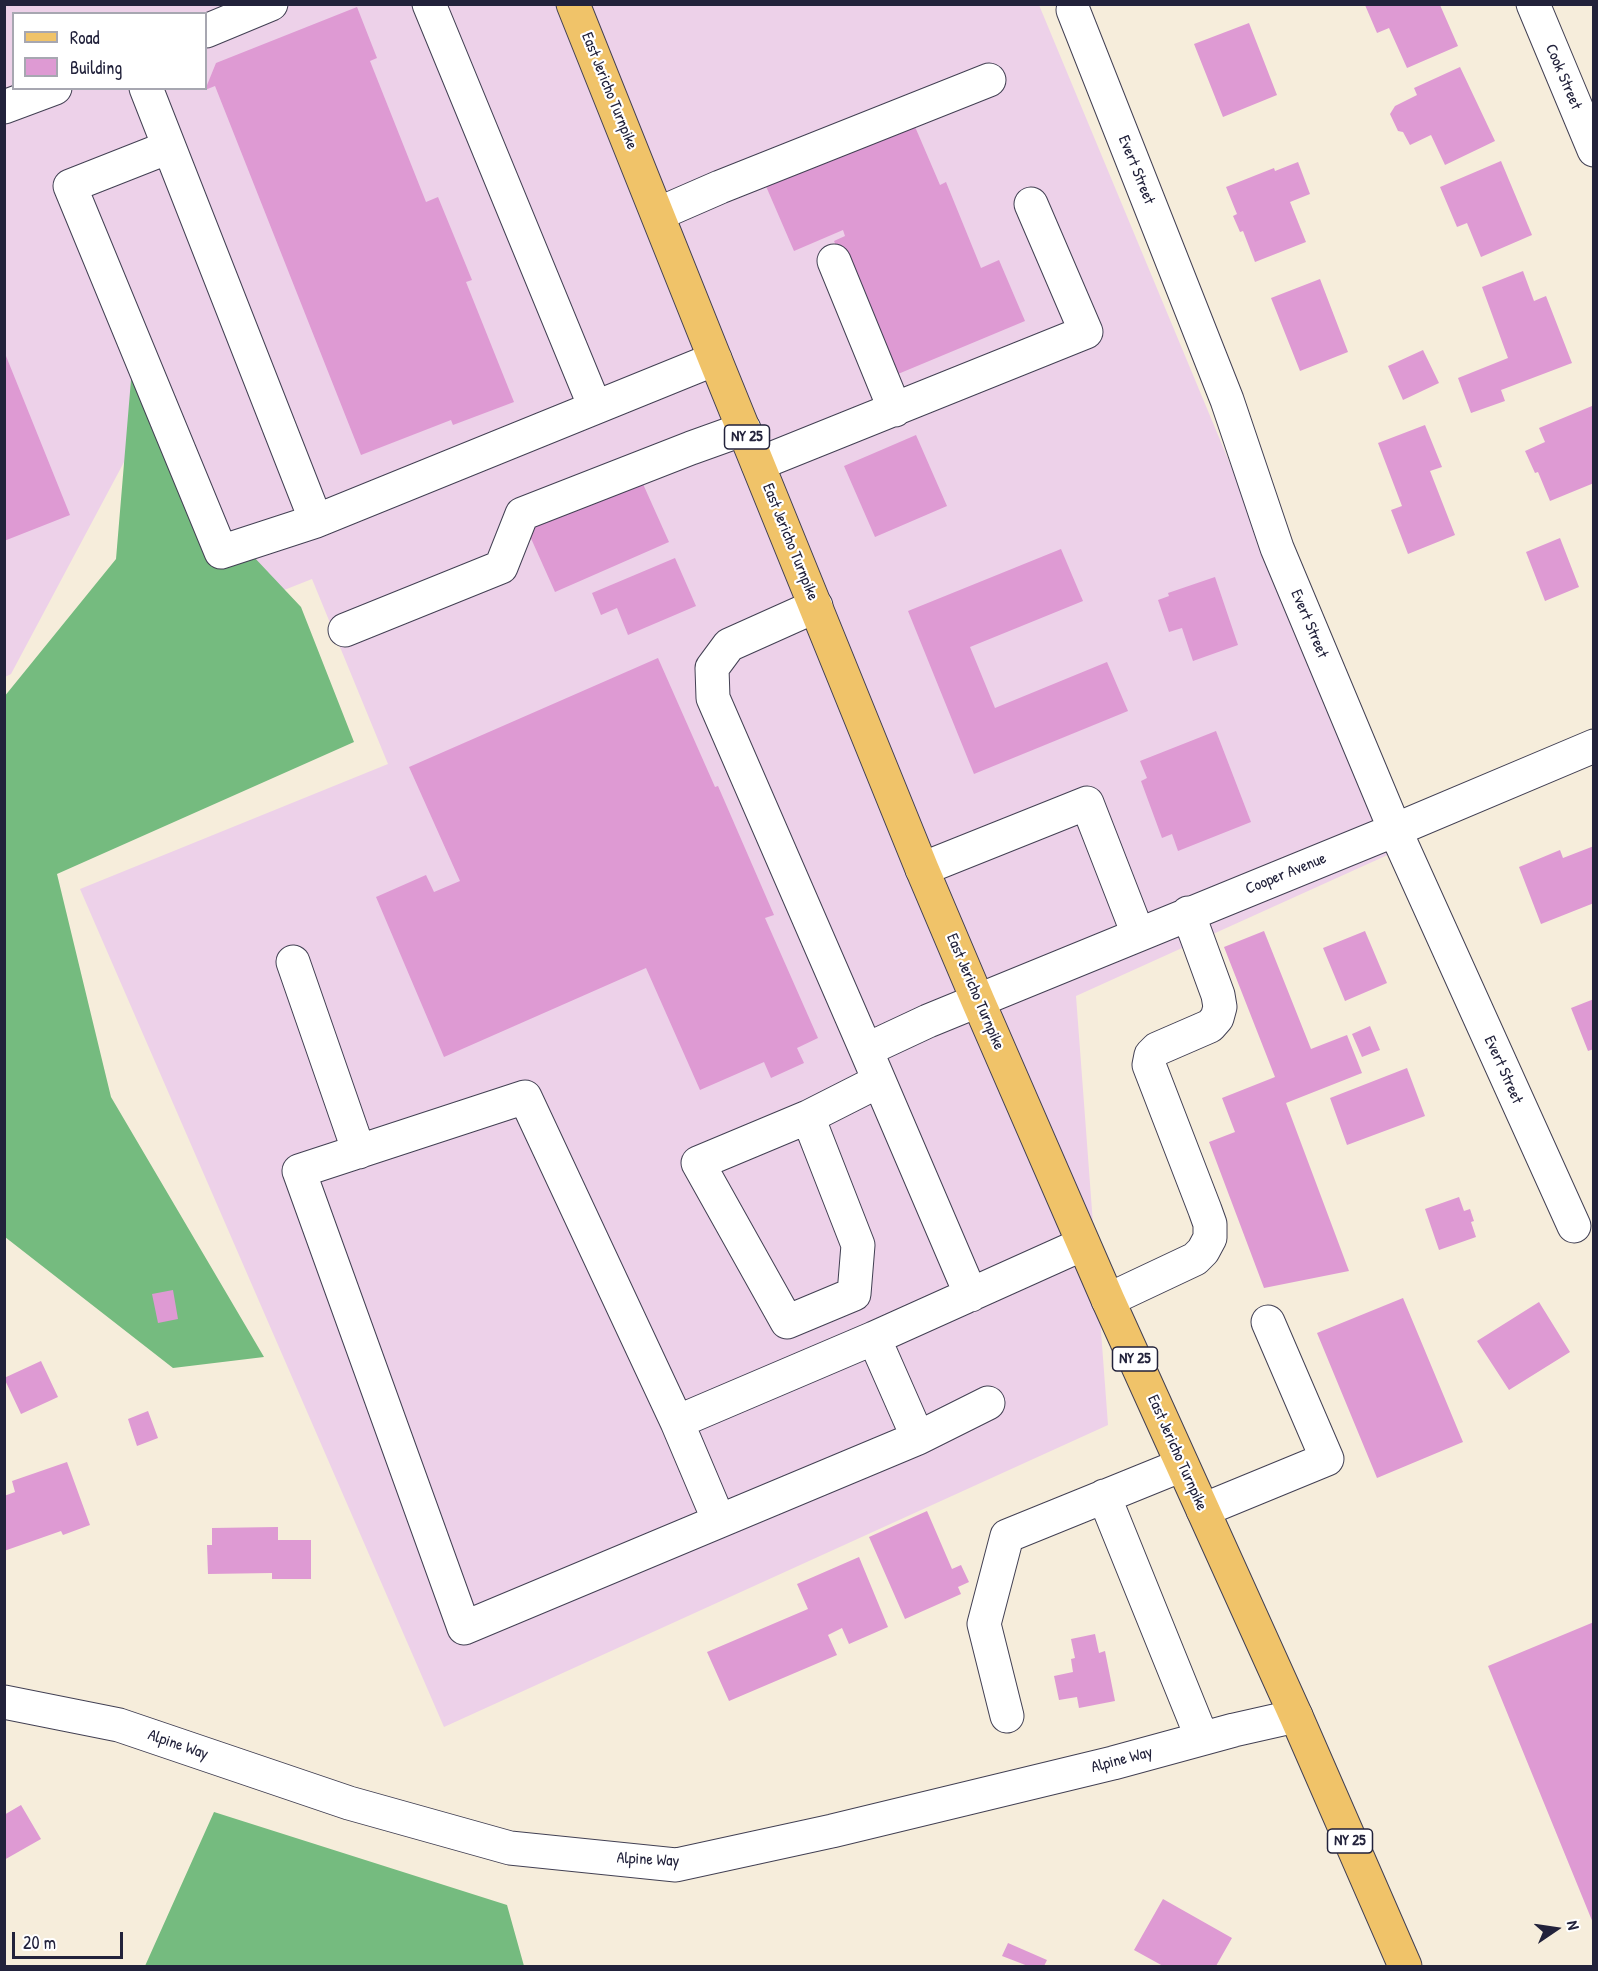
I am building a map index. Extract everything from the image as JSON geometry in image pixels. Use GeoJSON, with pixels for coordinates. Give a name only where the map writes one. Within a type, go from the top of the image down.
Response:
{"type":"FeatureCollection","features":[{"type":"Feature","properties":{"kind":"main road","name":"East Jericho Turnpike"},"geometry":{"type":"LineString","coordinates":[[573,4],[922,869],[1083,1244],[1296,1716],[1405,1966]]}},
{"type":"Feature","properties":{"kind":"street"},"geometry":{"type":"LineString","coordinates":[[207,31],[271,4]]}},
{"type":"Feature","properties":{"kind":"street"},"geometry":{"type":"LineString","coordinates":[[429,4],[595,407]]}},
{"type":"Feature","properties":{"kind":"street","name":"Cook Street"},"geometry":{"type":"LineString","coordinates":[[1533,4],[1593,150]]}},
{"type":"Feature","properties":{"kind":"street","name":"Evert Street"},"geometry":{"type":"LineString","coordinates":[[1073,10],[1227,400],[1277,548],[1395,830],[1574,1226]]}},
{"type":"Feature","properties":{"kind":"street"},"geometry":{"type":"LineString","coordinates":[[658,214],[989,80]]}},
{"type":"Feature","properties":{"kind":"street"},"geometry":{"type":"LineString","coordinates":[[4,107],[50,90]]}},
{"type":"Feature","properties":{"kind":"street"},"geometry":{"type":"LineString","coordinates":[[147,90],[316,521]]}},
{"type":"Feature","properties":{"kind":"street"},"geometry":{"type":"LineString","coordinates":[[169,147],[70,186],[220,552],[316,521],[715,359]]}},
{"type":"Feature","properties":{"kind":"street"},"geometry":{"type":"LineString","coordinates":[[758,464],[1086,332],[1031,204]]}},
{"type":"Feature","properties":{"kind":"street"},"geometry":{"type":"LineString","coordinates":[[834,261],[895,410]]}},
{"type":"Feature","properties":{"kind":"street"},"geometry":{"type":"LineString","coordinates":[[345,630],[501,567],[522,514],[691,447],[744,429]]}},
{"type":"Feature","properties":{"kind":"street"},"geometry":{"type":"LineString","coordinates":[[816,606],[729,645],[712,668],[713,698],[867,1050],[970,1295]]}},
{"type":"Feature","properties":{"kind":"street","name":"Cooper Avenue"},"geometry":{"type":"LineString","coordinates":[[867,1050],[1188,913],[1395,830],[1593,746]]}},
{"type":"Feature","properties":{"kind":"street"},"geometry":{"type":"LineString","coordinates":[[922,869],[1087,803],[1138,934]]}},
{"type":"Feature","properties":{"kind":"street"},"geometry":{"type":"LineString","coordinates":[[1108,1300],[1195,1259],[1203,1251],[1210,1238],[1210,1224],[1149,1065],[1151,1055],[1157,1049],[1210,1026],[1218,1018],[1220,1007],[1218,995],[1188,913]]}},
{"type":"Feature","properties":{"kind":"street"},"geometry":{"type":"LineString","coordinates":[[293,962],[360,1152]]}},
{"type":"Feature","properties":{"kind":"street"},"geometry":{"type":"LineString","coordinates":[[808,1117],[858,1245],[854,1293],[787,1322],[698,1163],[808,1117],[879,1081]]}},
{"type":"Feature","properties":{"kind":"street"},"geometry":{"type":"LineString","coordinates":[[719,1521],[677,1422],[525,1097],[299,1171],[464,1628],[918,1438],[988,1403]]}},
{"type":"Feature","properties":{"kind":"street"},"geometry":{"type":"LineString","coordinates":[[677,1422],[874,1338],[1083,1244]]}},
{"type":"Feature","properties":{"kind":"street"},"geometry":{"type":"LineString","coordinates":[[1203,1510],[1327,1459],[1268,1322]]}},
{"type":"Feature","properties":{"kind":"street"},"geometry":{"type":"LineString","coordinates":[[874,1338],[918,1438]]}},
{"type":"Feature","properties":{"kind":"street"},"geometry":{"type":"LineString","coordinates":[[1007,1716],[984,1624],[1007,1536],[1182,1465]]}},
{"type":"Feature","properties":{"kind":"street"},"geometry":{"type":"LineString","coordinates":[[1104,1496],[1202,1738]]}},
{"type":"Feature","properties":{"kind":"street","name":"Alpine Way"},"geometry":{"type":"LineString","coordinates":[[4,1702],[119,1725],[349,1803],[510,1848],[676,1865],[832,1831],[1296,1716]]}},
{"type":"Feature","properties":{"kind":"shaded area"},"geometry":{"type":"Polygon","coordinates":[[[5,5],[1039,5],[1392,853],[1076,996],[1108,1425],[444,1727],[80,889],[388,764],[312,579],[216,617],[139,434],[11,674],[5,677],[5,5]]]}},
{"type":"Feature","properties":{"kind":"green space"},"geometry":{"type":"Polygon","coordinates":[[[133,356],[204,504],[301,607],[354,742],[57,874],[111,1097],[264,1357],[173,1368],[5,1237],[4,697],[116,559],[133,356]]]}},
{"type":"Feature","properties":{"kind":"green space"},"geometry":{"type":"Polygon","coordinates":[[[214,1812],[507,1905],[524,1966],[145,1966],[214,1812]]]}},
{"type":"Feature","properties":{"kind":"building"},"geometry":{"type":"Polygon","coordinates":[[[1365,5],[1440,5],[1458,46],[1407,68],[1389,28],[1377,33],[1365,5]]]}},
{"type":"Feature","properties":{"kind":"building"},"geometry":{"type":"Polygon","coordinates":[[[357,7],[377,58],[370,61],[426,202],[438,197],[472,280],[466,282],[514,402],[453,425],[451,420],[361,455],[215,86],[207,89],[216,63],[357,7]]]}},
{"type":"Feature","properties":{"kind":"building"},"geometry":{"type":"Polygon","coordinates":[[[1249,23],[1277,95],[1223,117],[1194,44],[1249,23]]]}},
{"type":"Feature","properties":{"kind":"building"},"geometry":{"type":"Polygon","coordinates":[[[1460,67],[1495,141],[1445,165],[1431,135],[1410,145],[1403,132],[1398,131],[1390,114],[1395,106],[1417,95],[1414,88],[1460,67]]]}},
{"type":"Feature","properties":{"kind":"building"},"geometry":{"type":"Polygon","coordinates":[[[913,122],[940,185],[946,182],[981,268],[999,260],[1025,321],[898,374],[863,309],[834,241],[845,236],[843,230],[794,251],[765,184],[913,122]]]}},
{"type":"Feature","properties":{"kind":"building"},"geometry":{"type":"Polygon","coordinates":[[[1501,161],[1532,235],[1481,257],[1467,223],[1457,227],[1440,187],[1501,161]]]}},
{"type":"Feature","properties":{"kind":"building"},"geometry":{"type":"Polygon","coordinates":[[[1298,162],[1310,194],[1290,202],[1306,242],[1255,262],[1243,231],[1240,232],[1233,216],[1237,214],[1226,187],[1274,168],[1275,171],[1298,162]]]}},
{"type":"Feature","properties":{"kind":"building"},"geometry":{"type":"Polygon","coordinates":[[[1523,271],[1534,301],[1546,296],[1572,363],[1501,390],[1505,401],[1471,413],[1458,378],[1508,358],[1482,287],[1523,271]]]}},
{"type":"Feature","properties":{"kind":"building"},"geometry":{"type":"Polygon","coordinates":[[[1320,279],[1348,352],[1300,371],[1271,298],[1320,279]]]}},
{"type":"Feature","properties":{"kind":"building"},"geometry":{"type":"Polygon","coordinates":[[[1423,350],[1439,383],[1403,400],[1388,366],[1423,350]]]}},
{"type":"Feature","properties":{"kind":"building"},"geometry":{"type":"Polygon","coordinates":[[[4,351],[70,515],[4,541],[4,351]]]}},
{"type":"Feature","properties":{"kind":"building"},"geometry":{"type":"Polygon","coordinates":[[[1592,406],[1594,483],[1550,501],[1538,472],[1535,473],[1525,451],[1545,442],[1539,428],[1592,406]]]}},
{"type":"Feature","properties":{"kind":"building"},"geometry":{"type":"Polygon","coordinates":[[[1425,425],[1442,467],[1430,471],[1455,535],[1408,554],[1391,510],[1402,506],[1378,443],[1425,425]]]}},
{"type":"Feature","properties":{"kind":"building"},"geometry":{"type":"Polygon","coordinates":[[[916,435],[947,506],[875,537],[844,466],[916,435]]]}},
{"type":"Feature","properties":{"kind":"building"},"geometry":{"type":"Polygon","coordinates":[[[623,481],[627,491],[643,484],[669,542],[555,592],[525,525],[623,481]]]}},
{"type":"Feature","properties":{"kind":"building"},"geometry":{"type":"Polygon","coordinates":[[[1560,538],[1579,587],[1545,601],[1526,552],[1560,538]]]}},
{"type":"Feature","properties":{"kind":"building"},"geometry":{"type":"Polygon","coordinates":[[[1061,549],[1083,601],[970,647],[995,708],[1107,662],[1128,711],[974,774],[908,611],[1061,549]]]}},
{"type":"Feature","properties":{"kind":"building"},"geometry":{"type":"Polygon","coordinates":[[[675,558],[696,606],[628,635],[617,608],[601,615],[592,593],[675,558]]]}},
{"type":"Feature","properties":{"kind":"building"},"geometry":{"type":"Polygon","coordinates":[[[1215,577],[1238,645],[1193,661],[1182,628],[1169,632],[1158,600],[1169,596],[1168,593],[1215,577]]]}},
{"type":"Feature","properties":{"kind":"building"},"geometry":{"type":"Polygon","coordinates":[[[658,658],[715,787],[718,786],[774,915],[765,918],[818,1038],[797,1048],[804,1063],[771,1078],[764,1062],[700,1090],[646,968],[444,1057],[376,897],[426,875],[434,892],[460,881],[409,767],[658,658]]]}},
{"type":"Feature","properties":{"kind":"building"},"geometry":{"type":"Polygon","coordinates":[[[1216,731],[1251,822],[1178,851],[1172,834],[1162,838],[1141,781],[1147,778],[1140,761],[1216,731]]]}},
{"type":"Feature","properties":{"kind":"building"},"geometry":{"type":"Polygon","coordinates":[[[1594,846],[1594,903],[1541,924],[1519,867],[1560,850],[1563,858],[1594,846]]]}},
{"type":"Feature","properties":{"kind":"building"},"geometry":{"type":"Polygon","coordinates":[[[1264,931],[1311,1049],[1347,1035],[1362,1073],[1286,1103],[1349,1271],[1264,1288],[1209,1142],[1235,1132],[1222,1098],[1275,1077],[1224,947],[1264,931]]]}},
{"type":"Feature","properties":{"kind":"building"},"geometry":{"type":"Polygon","coordinates":[[[1365,931],[1387,983],[1345,1001],[1323,948],[1365,931]]]}},
{"type":"Feature","properties":{"kind":"building"},"geometry":{"type":"Polygon","coordinates":[[[1594,999],[1594,1049],[1588,1051],[1571,1008],[1594,999]]]}},
{"type":"Feature","properties":{"kind":"building"},"geometry":{"type":"Polygon","coordinates":[[[1370,1026],[1380,1050],[1362,1057],[1352,1034],[1370,1026]]]}},
{"type":"Feature","properties":{"kind":"building"},"geometry":{"type":"Polygon","coordinates":[[[1407,1068],[1425,1116],[1347,1145],[1330,1098],[1407,1068]]]}},
{"type":"Feature","properties":{"kind":"building"},"geometry":{"type":"Polygon","coordinates":[[[1459,1197],[1464,1211],[1470,1209],[1476,1237],[1439,1250],[1425,1209],[1459,1197]]]}},
{"type":"Feature","properties":{"kind":"building"},"geometry":{"type":"Polygon","coordinates":[[[173,1290],[178,1319],[158,1323],[152,1294],[173,1290]]]}},
{"type":"Feature","properties":{"kind":"building"},"geometry":{"type":"Polygon","coordinates":[[[1403,1298],[1463,1442],[1377,1478],[1317,1333],[1403,1298]]]}},
{"type":"Feature","properties":{"kind":"building"},"geometry":{"type":"Polygon","coordinates":[[[1539,1302],[1570,1352],[1509,1390],[1477,1341],[1539,1302]]]}},
{"type":"Feature","properties":{"kind":"building"},"geometry":{"type":"Polygon","coordinates":[[[41,1361],[58,1397],[21,1414],[4,1378],[41,1361]]]}},
{"type":"Feature","properties":{"kind":"building"},"geometry":{"type":"Polygon","coordinates":[[[148,1411],[158,1438],[137,1446],[128,1419],[148,1411]]]}},
{"type":"Feature","properties":{"kind":"building"},"geometry":{"type":"Polygon","coordinates":[[[67,1462],[90,1525],[63,1535],[61,1531],[4,1551],[4,1496],[15,1492],[12,1481],[67,1462]]]}},
{"type":"Feature","properties":{"kind":"building"},"geometry":{"type":"Polygon","coordinates":[[[927,1511],[952,1569],[961,1565],[969,1582],[958,1587],[961,1594],[905,1619],[869,1537],[927,1511]]]}},
{"type":"Feature","properties":{"kind":"building"},"geometry":{"type":"Polygon","coordinates":[[[278,1527],[278,1540],[311,1540],[311,1579],[272,1579],[272,1573],[208,1574],[207,1545],[212,1545],[212,1528],[278,1527]]]}},
{"type":"Feature","properties":{"kind":"building"},"geometry":{"type":"Polygon","coordinates":[[[859,1557],[888,1627],[849,1644],[842,1628],[828,1635],[837,1655],[729,1701],[707,1652],[808,1609],[797,1584],[859,1557]]]}},
{"type":"Feature","properties":{"kind":"building"},"geometry":{"type":"Polygon","coordinates":[[[1594,1622],[1594,1923],[1593,1923],[1488,1666],[1594,1622]]]}},
{"type":"Feature","properties":{"kind":"building"},"geometry":{"type":"Polygon","coordinates":[[[1095,1634],[1099,1653],[1105,1651],[1115,1701],[1079,1708],[1077,1697],[1059,1700],[1054,1676],[1073,1672],[1071,1659],[1075,1658],[1071,1639],[1095,1634]]]}},
{"type":"Feature","properties":{"kind":"building"},"geometry":{"type":"Polygon","coordinates":[[[21,1805],[41,1839],[4,1860],[4,1815],[21,1805]]]}},
{"type":"Feature","properties":{"kind":"building"},"geometry":{"type":"Polygon","coordinates":[[[1163,1899],[1232,1938],[1216,1966],[1163,1966],[1134,1950],[1163,1899]]]}},
{"type":"Feature","properties":{"kind":"building"},"geometry":{"type":"Polygon","coordinates":[[[1008,1943],[1047,1960],[1044,1966],[1028,1966],[1002,1956],[1008,1943]]]}}]}
